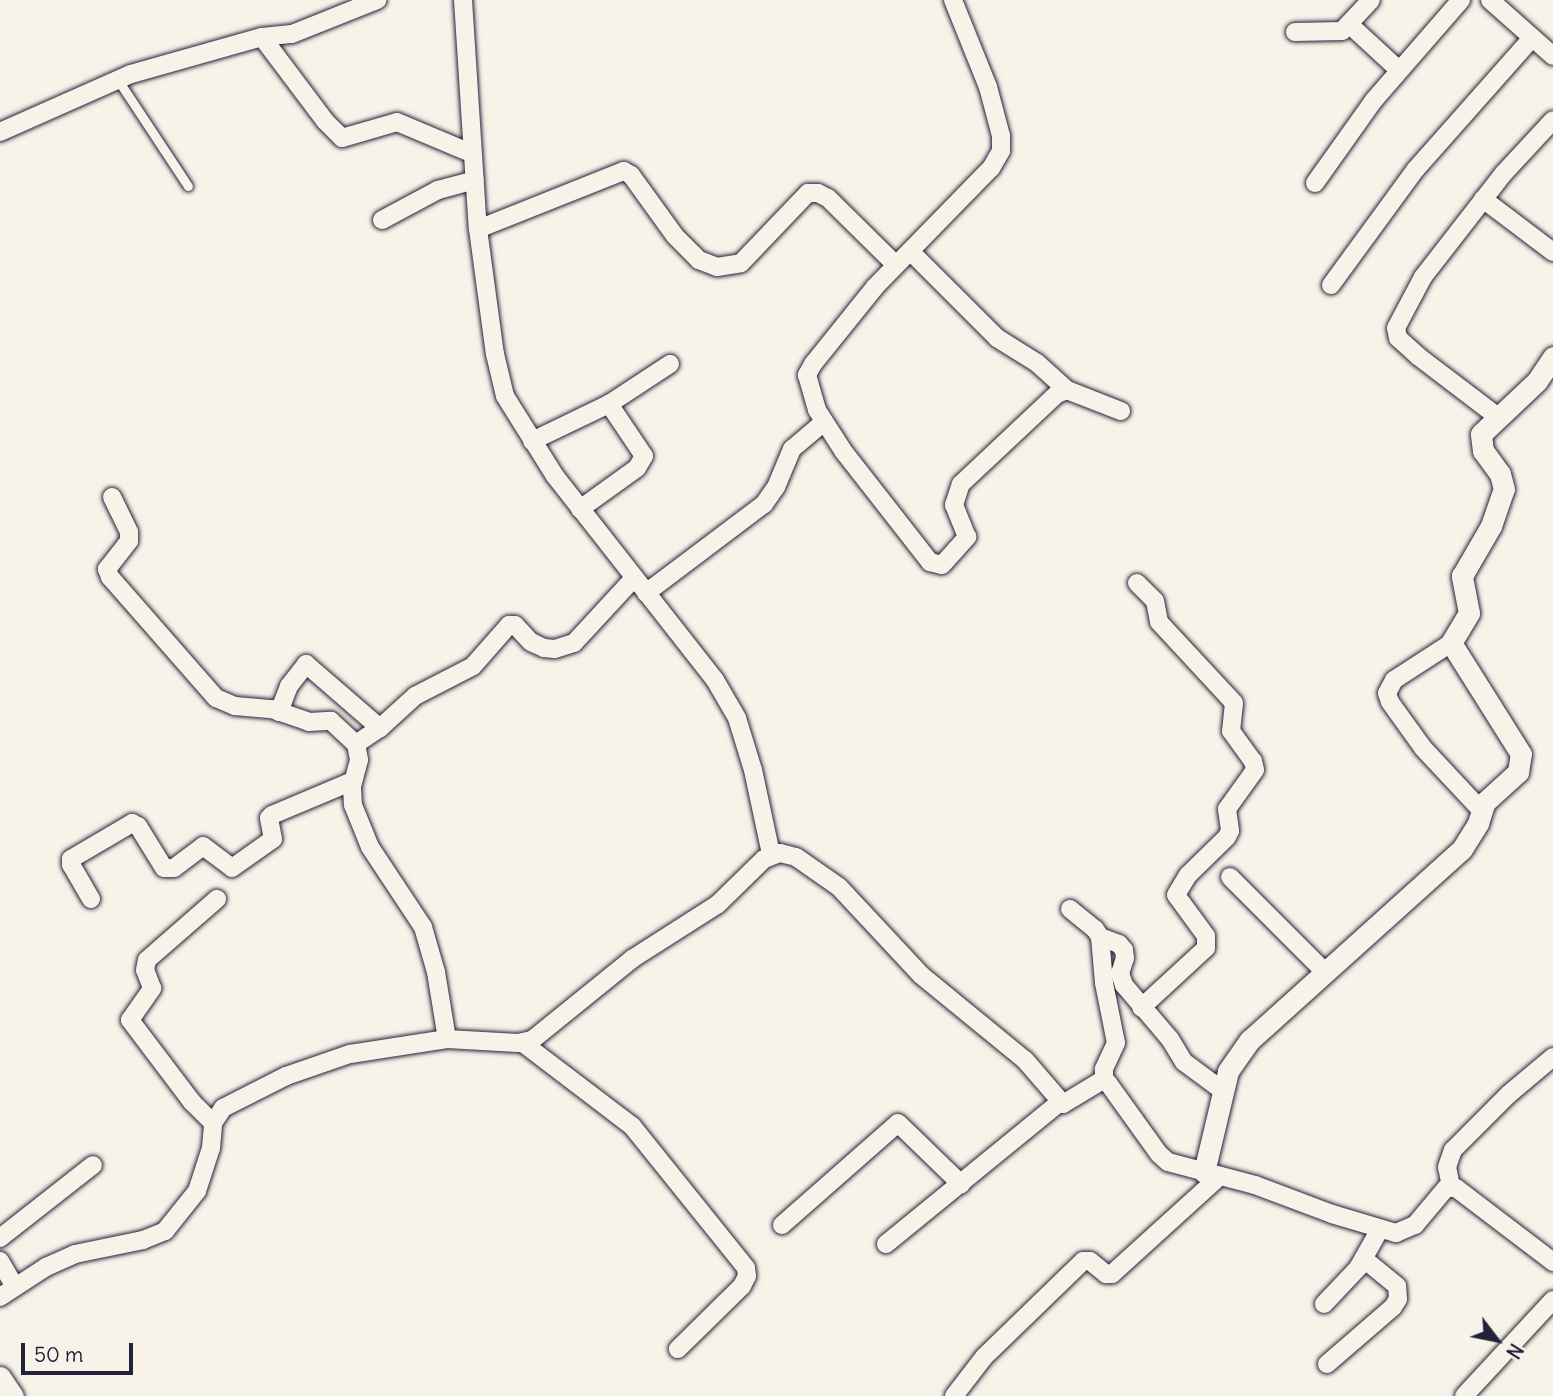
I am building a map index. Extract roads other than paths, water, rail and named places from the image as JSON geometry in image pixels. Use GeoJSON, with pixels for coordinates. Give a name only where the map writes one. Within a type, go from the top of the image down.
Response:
{"type":"FeatureCollection","features":[{"type":"Feature","properties":{"kind":"street"},"geometry":{"type":"LineString","coordinates":[[0,132],[118,80],[185,57],[244,44],[262,37],[292,34],[377,0]]}},
{"type":"Feature","properties":{"kind":"street"},"geometry":{"type":"LineString","coordinates":[[463,0],[478,229],[497,364],[505,396],[580,509],[715,680],[737,718],[753,770],[771,854]]}},
{"type":"Feature","properties":{"kind":"street"},"geometry":{"type":"LineString","coordinates":[[953,0],[988,87],[1001,136],[1001,152],[991,169],[896,265],[813,363],[807,375],[809,387],[824,422],[930,562],[942,565],[967,537],[954,505],[961,485],[1056,394],[1067,390]]}},
{"type":"Feature","properties":{"kind":"street"},"geometry":{"type":"LineString","coordinates":[[1295,32],[1335,32],[1350,25],[1371,0]]}},
{"type":"Feature","properties":{"kind":"street"},"geometry":{"type":"LineString","coordinates":[[1315,183],[1399,69],[1461,0]]}},
{"type":"Feature","properties":{"kind":"street"},"geometry":{"type":"LineString","coordinates":[[1489,0],[1552,53]]}},
{"type":"Feature","properties":{"kind":"street"},"geometry":{"type":"LineString","coordinates":[[1350,25],[1399,69]]}},
{"type":"Feature","properties":{"kind":"street"},"geometry":{"type":"LineString","coordinates":[[262,37],[325,121],[342,138],[397,122],[473,154]]}},
{"type":"Feature","properties":{"kind":"street"},"geometry":{"type":"LineString","coordinates":[[1331,285],[1416,169],[1532,37]]}},
{"type":"Feature","properties":{"kind":"street"},"geometry":{"type":"LineString","coordinates":[[1498,417],[1418,356],[1398,338],[1396,328],[1423,277],[1483,199],[1553,120]]}},
{"type":"Feature","properties":{"kind":"street"},"geometry":{"type":"LineString","coordinates":[[478,229],[613,173],[624,171],[631,175],[675,236],[699,260],[717,267],[741,263],[808,193],[818,193],[828,198],[896,265]]}},
{"type":"Feature","properties":{"kind":"street"},"geometry":{"type":"LineString","coordinates":[[382,220],[438,190],[475,180]]}},
{"type":"Feature","properties":{"kind":"street"},"geometry":{"type":"LineString","coordinates":[[1483,199],[1553,253]]}},
{"type":"Feature","properties":{"kind":"street"},"geometry":{"type":"LineString","coordinates":[[910,251],[997,338],[1037,363],[1067,390],[1121,411]]}},
{"type":"Feature","properties":{"kind":"street"},"geometry":{"type":"LineString","coordinates":[[1481,810],[1423,748],[1390,702],[1387,693],[1394,680],[1451,643],[1469,613],[1462,576],[1491,526],[1504,489],[1500,474],[1483,452],[1481,434],[1537,381],[1553,357]]}},
{"type":"Feature","properties":{"kind":"street"},"geometry":{"type":"LineString","coordinates":[[533,441],[609,404],[670,364]]}},
{"type":"Feature","properties":{"kind":"street"},"geometry":{"type":"LineString","coordinates":[[580,509],[642,461],[640,447],[609,404]]}},
{"type":"Feature","properties":{"kind":"street"},"geometry":{"type":"LineString","coordinates":[[646,593],[764,504],[776,487],[792,449],[824,422]]}},
{"type":"Feature","properties":{"kind":"street"},"geometry":{"type":"LineString","coordinates":[[112,497],[128,532],[129,541],[107,569],[110,577],[216,698],[235,706],[265,707],[309,722],[331,721],[356,744],[359,760],[353,781],[353,804],[370,847],[423,928],[436,972],[447,1039]]}},
{"type":"Feature","properties":{"kind":"street"},"geometry":{"type":"LineString","coordinates":[[356,744],[380,728],[409,700],[473,666],[509,625],[516,625],[531,642],[544,648],[555,649],[574,643],[633,579]]}},
{"type":"Feature","properties":{"kind":"street"},"geometry":{"type":"LineString","coordinates":[[1137,583],[1155,601],[1159,622],[1234,703],[1231,731],[1253,761],[1255,770],[1227,809],[1230,831],[1227,837],[1188,875],[1176,895],[1206,936],[1206,948],[1141,1007]]}},
{"type":"Feature","properties":{"kind":"street"},"geometry":{"type":"LineString","coordinates":[[954,1396],[984,1357],[1083,1261],[1090,1261],[1106,1274],[1112,1274],[1212,1174],[1222,1090],[1228,1071],[1250,1040],[1462,849],[1478,823],[1481,810],[1494,792],[1518,772],[1522,762],[1521,754],[1451,643]]}},
{"type":"Feature","properties":{"kind":"street"},"geometry":{"type":"LineString","coordinates":[[279,712],[289,685],[306,664],[380,728]]}},
{"type":"Feature","properties":{"kind":"street"},"geometry":{"type":"LineString","coordinates":[[92,899],[71,865],[71,859],[132,823],[138,826],[164,869],[174,868],[203,846],[232,868],[273,839],[274,832],[269,818],[272,815],[353,781]]}},
{"type":"Feature","properties":{"kind":"street"},"geometry":{"type":"LineString","coordinates":[[0,1297],[75,1254],[143,1240],[166,1231],[197,1191],[211,1148],[213,1123],[223,1108],[286,1076],[350,1054],[447,1039],[523,1043],[542,1034],[657,941],[719,904],[771,854]]}},
{"type":"Feature","properties":{"kind":"street"},"geometry":{"type":"LineString","coordinates":[[771,854],[796,858],[839,887],[921,975],[1032,1067],[1060,1102],[1066,1104],[1104,1082]]}},
{"type":"Feature","properties":{"kind":"street"},"geometry":{"type":"LineString","coordinates":[[1230,877],[1326,973]]}},
{"type":"Feature","properties":{"kind":"street"},"geometry":{"type":"LineString","coordinates":[[213,1123],[192,1102],[130,1020],[152,988],[145,970],[148,960],[218,900]]}},
{"type":"Feature","properties":{"kind":"street"},"geometry":{"type":"LineString","coordinates":[[1070,909],[1095,929],[1100,937],[1104,983],[1116,1043],[1104,1069],[1104,1082],[1159,1154],[1181,1167],[1255,1185],[1396,1233],[1407,1231],[1451,1187]]}},
{"type":"Feature","properties":{"kind":"street"},"geometry":{"type":"LineString","coordinates":[[1100,937],[1119,944],[1124,950],[1125,958],[1120,974],[1124,985],[1170,1039],[1184,1062],[1222,1090]]}},
{"type":"Feature","properties":{"kind":"street"},"geometry":{"type":"LineString","coordinates":[[523,1043],[632,1126],[746,1268],[747,1276],[742,1286],[678,1349]]}},
{"type":"Feature","properties":{"kind":"street"},"geometry":{"type":"LineString","coordinates":[[1451,1187],[1448,1160],[1458,1144],[1553,1057]]}},
{"type":"Feature","properties":{"kind":"street"},"geometry":{"type":"LineString","coordinates":[[886,1244],[1060,1102]]}},
{"type":"Feature","properties":{"kind":"street"},"geometry":{"type":"LineString","coordinates":[[782,1225],[898,1123],[961,1184]]}},
{"type":"Feature","properties":{"kind":"street"},"geometry":{"type":"LineString","coordinates":[[0,1238],[93,1165]]}},
{"type":"Feature","properties":{"kind":"street"},"geometry":{"type":"LineString","coordinates":[[1451,1187],[1463,1192],[1553,1262]]}},
{"type":"Feature","properties":{"kind":"street"},"geometry":{"type":"LineString","coordinates":[[1324,1304],[1349,1281],[1380,1229]]}},
{"type":"Feature","properties":{"kind":"street"},"geometry":{"type":"LineString","coordinates":[[1327,1364],[1393,1307],[1398,1299],[1397,1286],[1364,1259]]}},
{"type":"Feature","properties":{"kind":"street"},"geometry":{"type":"LineString","coordinates":[[0,1261],[15,1287]]}},
{"type":"Feature","properties":{"kind":"street"},"geometry":{"type":"LineString","coordinates":[[1464,1396],[1553,1300]]}},
{"type":"Feature","properties":{"kind":"street"},"geometry":{"type":"LineString","coordinates":[[0,1377],[13,1396]]}},
{"type":"Feature","properties":{"kind":"lane"},"geometry":{"type":"LineString","coordinates":[[118,80],[188,186]]}}]}
